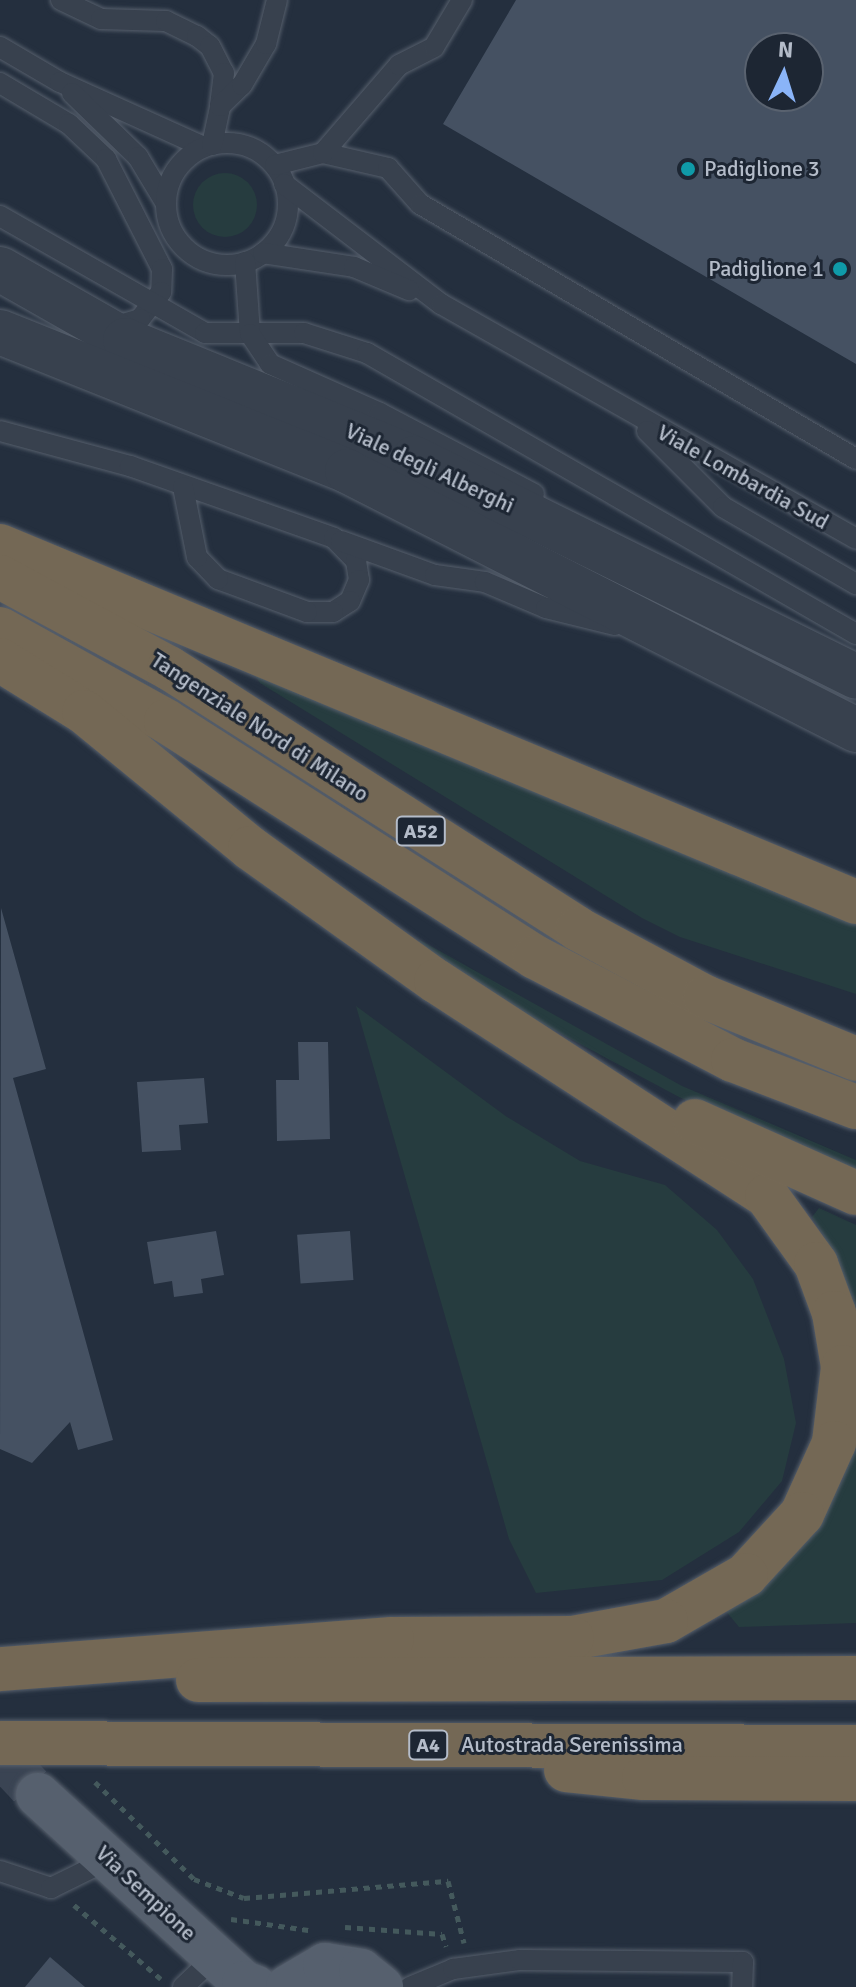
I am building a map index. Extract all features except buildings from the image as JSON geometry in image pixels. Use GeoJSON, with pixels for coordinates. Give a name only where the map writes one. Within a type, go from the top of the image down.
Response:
{"type":"FeatureCollection","features":[{"type":"Feature","properties":{"kind":"highway"},"geometry":{"type":"LineString","coordinates":[[0,546],[661,817],[856,902]]}},
{"type":"Feature","properties":{"kind":"highway","name":"Tangenziale Nord di Milano"},"geometry":{"type":"LineString","coordinates":[[0,577],[169,668],[578,929],[705,997],[856,1059]]}},
{"type":"Feature","properties":{"kind":"highway","name":"Tangenziale Nord di Milano"},"geometry":{"type":"LineString","coordinates":[[0,629],[166,721],[535,957],[733,1060],[856,1107]]}},
{"type":"Feature","properties":{"kind":"highway"},"geometry":{"type":"LineString","coordinates":[[0,660],[84,712],[250,848],[436,981],[618,1104],[741,1176],[767,1196],[800,1236],[827,1289],[843,1367],[834,1443],[802,1514],[766,1555],[723,1592],[666,1621],[627,1631],[572,1638],[392,1639],[0,1669]]}},
{"type":"Feature","properties":{"kind":"highway"},"geometry":{"type":"LineString","coordinates":[[661,817],[856,885]]}},
{"type":"Feature","properties":{"kind":"highway"},"geometry":{"type":"LineString","coordinates":[[436,981],[660,1105],[856,1193]]}},
{"type":"Feature","properties":{"kind":"highway"},"geometry":{"type":"LineString","coordinates":[[0,1681],[856,1678]]}},
{"type":"Feature","properties":{"kind":"highway","name":"Autostrada Serenissima"},"geometry":{"type":"LineString","coordinates":[[0,1743],[856,1747]]}},
{"type":"Feature","properties":{"kind":"highway","name":"A4"},"geometry":{"type":"LineString","coordinates":[[337,1744],[644,1778],[856,1779]]}},
{"type":"Feature","properties":{"kind":"main road","name":"Via Sempione"},"geometry":{"type":"LineString","coordinates":[[38,1795],[215,1957],[255,1987]]}},
{"type":"Feature","properties":{"kind":"main road"},"geometry":{"type":"LineString","coordinates":[[288,1987],[325,1965],[361,1971],[381,1987]]}},
{"type":"Feature","properties":{"kind":"street","name":"Viale degli Alberghi"},"geometry":{"type":"LineString","coordinates":[[0,269],[91,322],[414,458],[856,674]]}},
{"type":"Feature","properties":{"kind":"street","name":"Viale degli Alberghi"},"geometry":{"type":"LineString","coordinates":[[0,332],[347,471],[667,637],[856,730]]}},
{"type":"Feature","properties":{"kind":"lane"},"geometry":{"type":"LineString","coordinates":[[61,0],[101,19],[166,21],[210,46],[224,73],[220,106],[208,146],[176,168],[165,202]]}},
{"type":"Feature","properties":{"kind":"lane"},"geometry":{"type":"LineString","coordinates":[[220,106],[242,85],[266,44],[277,0]]}},
{"type":"Feature","properties":{"kind":"lane"},"geometry":{"type":"LineString","coordinates":[[280,174],[315,156],[399,65],[434,47],[462,0]]}},
{"type":"Feature","properties":{"kind":"lane"},"geometry":{"type":"LineString","coordinates":[[0,47],[60,82],[208,146],[246,146],[280,174],[285,223],[254,258],[250,334],[270,364]]}},
{"type":"Feature","properties":{"kind":"lane"},"geometry":{"type":"LineString","coordinates":[[60,82],[138,157],[165,202],[176,239],[190,253],[207,262],[254,258]]}},
{"type":"Feature","properties":{"kind":"lane"},"geometry":{"type":"LineString","coordinates":[[0,83],[69,124],[119,177],[165,278],[151,305],[123,327],[91,322]]}},
{"type":"Feature","properties":{"kind":"lane"},"geometry":{"type":"LineString","coordinates":[[315,156],[388,168],[420,204],[856,459]]}},
{"type":"Feature","properties":{"kind":"lane","name":"Viale Lombardia Sud"},"geometry":{"type":"LineString","coordinates":[[280,174],[441,304]]}},
{"type":"Feature","properties":{"kind":"lane"},"geometry":{"type":"LineString","coordinates":[[0,216],[151,305],[270,364],[380,413],[512,482],[856,674]]}},
{"type":"Feature","properties":{"kind":"lane","name":"Viale Lombardia Sud"},"geometry":{"type":"LineString","coordinates":[[254,258],[354,267],[441,304],[629,414],[856,539]]}},
{"type":"Feature","properties":{"kind":"lane"},"geometry":{"type":"LineString","coordinates":[[205,333],[304,333],[367,353],[856,634]]}},
{"type":"Feature","properties":{"kind":"lane","name":"Viale Lombardia Sud"},"geometry":{"type":"LineString","coordinates":[[629,414],[723,507],[856,584]]}},
{"type":"Feature","properties":{"kind":"lane"},"geometry":{"type":"LineString","coordinates":[[0,431],[130,466],[435,575],[485,582],[546,608],[667,637]]}},
{"type":"Feature","properties":{"kind":"lane"},"geometry":{"type":"LineString","coordinates":[[183,487],[205,569],[218,579],[307,612],[333,612],[355,593],[356,561],[334,538]]}},
{"type":"Feature","properties":{"kind":"lane"},"geometry":{"type":"LineString","coordinates":[[0,1871],[53,1887],[110,1859]]}},
{"type":"Feature","properties":{"kind":"lane"},"geometry":{"type":"LineString","coordinates":[[183,1987],[215,1957]]}},
{"type":"Feature","properties":{"kind":"lane"},"geometry":{"type":"LineString","coordinates":[[410,1987],[461,1968],[520,1960],[743,1962],[742,1987]]}},
{"type":"Feature","properties":{"kind":"path"},"geometry":{"type":"LineString","coordinates":[[86,1773],[194,1879],[244,1898],[448,1881],[461,1968]]}},
{"type":"Feature","properties":{"kind":"path"},"geometry":{"type":"LineString","coordinates":[[53,1887],[171,1987]]}},
{"type":"Feature","properties":{"kind":"path"},"geometry":{"type":"LineString","coordinates":[[217,1911],[228,1919],[295,1931],[324,1929]]}},
{"type":"Feature","properties":{"kind":"path"},"geometry":{"type":"LineString","coordinates":[[338,1928],[367,1925],[442,1934],[461,1968]]}},
{"type":"Feature","properties":{"kind":"green space"},"geometry":{"type":"Polygon","coordinates":[[[225,173],[243,179],[251,187],[257,205],[251,223],[243,231],[225,237],[207,231],[199,223],[193,205],[199,187],[207,179],[225,173]]]}},
{"type":"Feature","properties":{"kind":"green space"},"geometry":{"type":"Polygon","coordinates":[[[251,670],[856,924],[856,994],[680,937],[642,918],[260,683],[251,670]]]}},
{"type":"Feature","properties":{"kind":"green space"},"geometry":{"type":"Polygon","coordinates":[[[420,940],[682,1086],[856,1160],[856,1174],[679,1097],[513,1008],[416,946],[420,940]]]}},
{"type":"Feature","properties":{"kind":"green space"},"geometry":{"type":"Polygon","coordinates":[[[356,1006],[507,1117],[580,1161],[665,1185],[717,1230],[753,1279],[784,1359],[796,1423],[782,1481],[739,1532],[662,1580],[536,1593],[509,1539],[356,1006]]]}},
{"type":"Feature","properties":{"kind":"green space"},"geometry":{"type":"Polygon","coordinates":[[[819,1208],[856,1225],[856,1324],[829,1245],[812,1217],[819,1208]]]}},
{"type":"Feature","properties":{"kind":"green space"},"geometry":{"type":"Polygon","coordinates":[[[856,1432],[856,1623],[739,1627],[725,1610],[820,1521],[843,1479],[856,1432]]]}},
{"type":"Feature","properties":{"kind":"tunnel"},"geometry":{"type":"LineString","coordinates":[[0,1754],[38,1795]]}},
{"type":"Feature","properties":{"kind":"place","name":"Padiglione 3"},"geometry":{"type":"Point","coordinates":[688,169]}},
{"type":"Feature","properties":{"kind":"place","name":"Padiglione 1"},"geometry":{"type":"Point","coordinates":[840,269]}}]}
